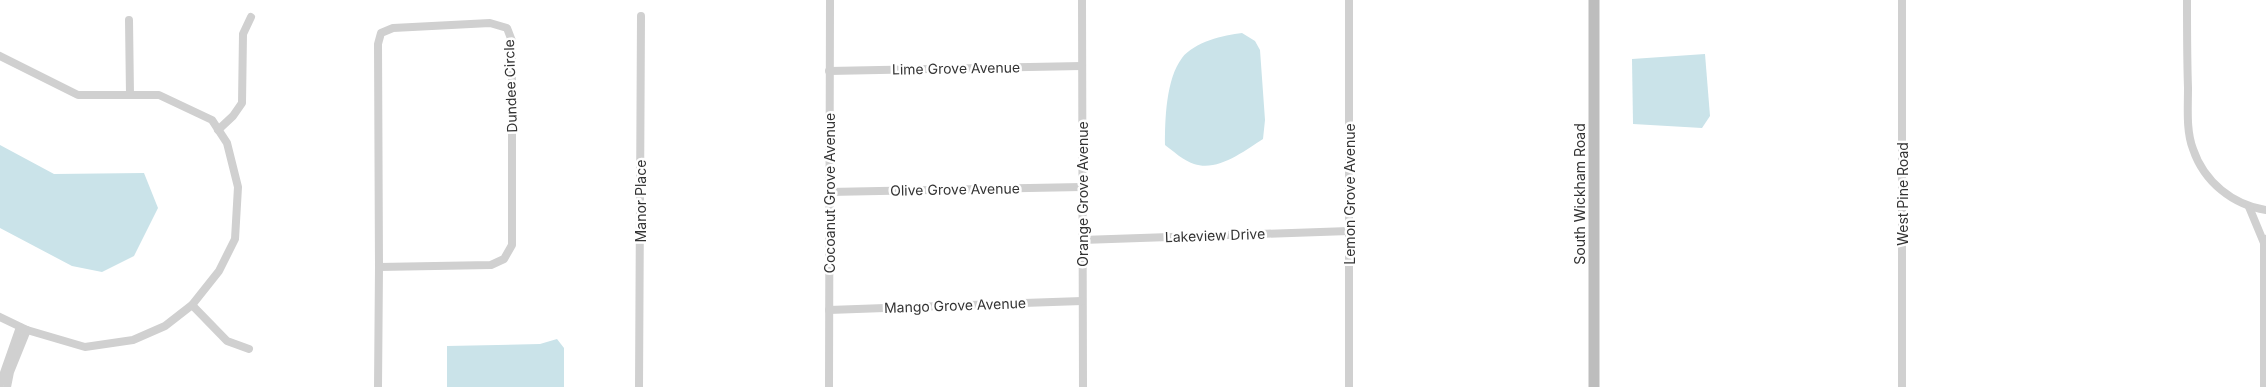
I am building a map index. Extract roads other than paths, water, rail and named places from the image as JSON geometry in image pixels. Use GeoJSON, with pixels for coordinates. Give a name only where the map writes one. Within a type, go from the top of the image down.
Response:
{"type":"FeatureCollection","features":[{"type":"Feature","properties":{"kind":"main road","name":"South Wickham Road"},"geometry":{"type":"LineString","coordinates":[[1594,0],[1594,387]]}},
{"type":"Feature","properties":{"kind":"street","name":"Cocoanut Grove Avenue"},"geometry":{"type":"LineString","coordinates":[[829,387],[828,192],[830,0]]}},
{"type":"Feature","properties":{"kind":"street","name":"Orange Grove Avenue"},"geometry":{"type":"LineString","coordinates":[[1082,0],[1083,387]]}},
{"type":"Feature","properties":{"kind":"street","name":"Lemon Grove Avenue"},"geometry":{"type":"LineString","coordinates":[[1349,0],[1349,387]]}},
{"type":"Feature","properties":{"kind":"street","name":"West Pine Road"},"geometry":{"type":"LineString","coordinates":[[1902,0],[1902,387]]}},
{"type":"Feature","properties":{"kind":"street"},"geometry":{"type":"LineString","coordinates":[[2187,0],[2188,118],[2193,149],[2203,170],[2218,188],[2249,207],[2266,210]]}},
{"type":"Feature","properties":{"kind":"street","name":"Manor Place"},"geometry":{"type":"LineString","coordinates":[[639,387],[641,16]]}},
{"type":"Feature","properties":{"kind":"street"},"geometry":{"type":"LineString","coordinates":[[218,130],[234,116],[242,103],[244,34],[251,17]]}},
{"type":"Feature","properties":{"kind":"street"},"geometry":{"type":"LineString","coordinates":[[129,20],[130,95]]}},
{"type":"Feature","properties":{"kind":"street","name":"Dundee Circle"},"geometry":{"type":"LineString","coordinates":[[378,387],[378,44],[381,33],[392,28],[490,23],[507,28],[512,41],[512,245],[504,259],[491,265],[379,267]]}},
{"type":"Feature","properties":{"kind":"street"},"geometry":{"type":"LineString","coordinates":[[0,56],[78,95],[159,95],[212,120],[227,143],[238,188],[235,239],[219,271],[192,305],[165,326],[133,340],[86,347],[23,329],[0,317]]}},
{"type":"Feature","properties":{"kind":"street","name":"Lime Grove Avenue"},"geometry":{"type":"LineString","coordinates":[[829,71],[1082,66]]}},
{"type":"Feature","properties":{"kind":"street","name":"Olive Grove Avenue"},"geometry":{"type":"LineString","coordinates":[[828,192],[1082,187]]}},
{"type":"Feature","properties":{"kind":"street"},"geometry":{"type":"LineString","coordinates":[[2249,207],[2265,241],[2264,387]]}},
{"type":"Feature","properties":{"kind":"street","name":"Lakeview Drive"},"geometry":{"type":"LineString","coordinates":[[1082,240],[1349,230]]}},
{"type":"Feature","properties":{"kind":"street","name":"Mango Grove Avenue"},"geometry":{"type":"LineString","coordinates":[[829,310],[1082,300]]}},
{"type":"Feature","properties":{"kind":"street"},"geometry":{"type":"LineString","coordinates":[[192,305],[227,341],[249,349]]}},
{"type":"Feature","properties":{"kind":"street"},"geometry":{"type":"LineString","coordinates":[[0,384],[23,329]]}},
{"type":"Feature","properties":{"kind":"street"},"geometry":{"type":"LineString","coordinates":[[7,387],[23,329]]}},
{"type":"Feature","properties":{"kind":"water"},"geometry":{"type":"Polygon","coordinates":[[[1242,33],[1255,41],[1260,50],[1265,120],[1263,139],[1221,163],[1203,166],[1190,163],[1165,145],[1166,112],[1170,88],[1177,67],[1187,52],[1194,48],[1218,38],[1242,33]]]}},
{"type":"Feature","properties":{"kind":"water"},"geometry":{"type":"Polygon","coordinates":[[[1705,54],[1710,116],[1702,128],[1633,124],[1632,59],[1705,54]]]}},
{"type":"Feature","properties":{"kind":"water"},"geometry":{"type":"Polygon","coordinates":[[[0,145],[54,174],[144,173],[158,208],[134,256],[102,272],[72,266],[0,228],[0,145]]]}},
{"type":"Feature","properties":{"kind":"water"},"geometry":{"type":"Polygon","coordinates":[[[557,339],[564,348],[564,387],[447,387],[447,346],[540,344],[557,339]]]}}]}
